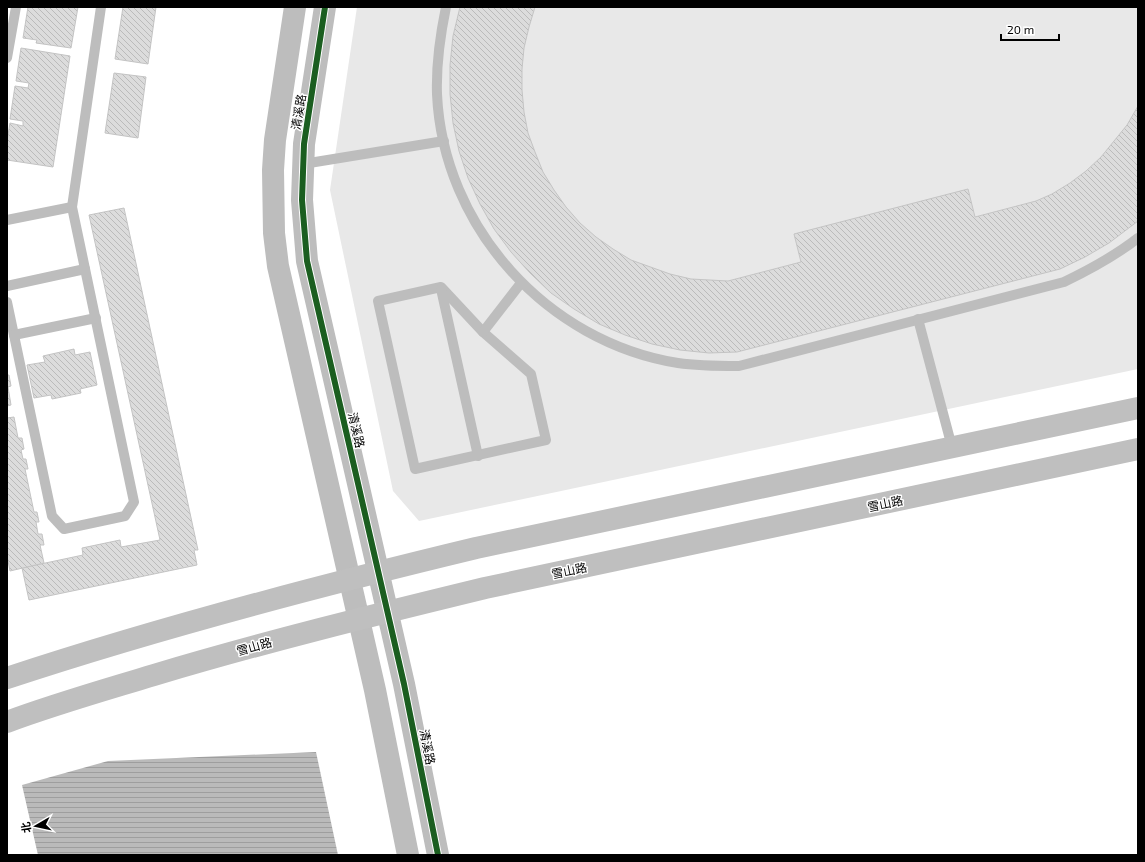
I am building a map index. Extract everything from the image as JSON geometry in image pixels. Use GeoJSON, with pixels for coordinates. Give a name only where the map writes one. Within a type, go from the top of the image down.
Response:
{"type":"FeatureCollection","features":[{"type":"Feature","properties":{"kind":"main road"},"geometry":{"type":"LineString","coordinates":[[7,678],[175,626],[378,571],[476,548],[1138,408]]}},
{"type":"Feature","properties":{"kind":"main road","name":"雪山路"},"geometry":{"type":"LineString","coordinates":[[7,722],[186,665],[387,611],[493,586],[1138,449]]}},
{"type":"Feature","properties":{"kind":"street","name":"清溪路"},"geometry":{"type":"LineString","coordinates":[[296,7],[275,140],[273,200],[278,266],[376,690],[408,855]]}},
{"type":"Feature","properties":{"kind":"street","name":"清溪路"},"geometry":{"type":"LineString","coordinates":[[325,7],[304,144],[302,200],[307,261],[404,684],[438,855]]}},
{"type":"Feature","properties":{"kind":"lane"},"geometry":{"type":"LineString","coordinates":[[7,58],[16,7]]}},
{"type":"Feature","properties":{"kind":"lane"},"geometry":{"type":"LineString","coordinates":[[7,302],[52,516],[64,529],[125,516],[134,502],[72,207],[101,7]]}},
{"type":"Feature","properties":{"kind":"lane"},"geometry":{"type":"LineString","coordinates":[[446,7],[440,34],[437,64],[437,94],[440,125],[446,154],[456,183],[468,210],[483,236],[501,261],[521,283],[543,303],[593,336],[649,357],[678,363],[708,366],[739,366],[1064,282],[1091,269],[1116,254],[1138,238]]}},
{"type":"Feature","properties":{"kind":"lane"},"geometry":{"type":"LineString","coordinates":[[303,164],[444,141]]}},
{"type":"Feature","properties":{"kind":"lane"},"geometry":{"type":"LineString","coordinates":[[7,220],[72,207]]}},
{"type":"Feature","properties":{"kind":"lane"},"geometry":{"type":"LineString","coordinates":[[7,286],[85,270]]}},
{"type":"Feature","properties":{"kind":"lane"},"geometry":{"type":"LineString","coordinates":[[484,332],[521,283]]}},
{"type":"Feature","properties":{"kind":"lane"},"geometry":{"type":"LineString","coordinates":[[441,287],[484,332],[531,374],[546,440],[415,469],[378,301],[441,287]]}},
{"type":"Feature","properties":{"kind":"lane"},"geometry":{"type":"LineString","coordinates":[[441,287],[478,456]]}},
{"type":"Feature","properties":{"kind":"lane"},"geometry":{"type":"LineString","coordinates":[[14,336],[96,318]]}},
{"type":"Feature","properties":{"kind":"lane"},"geometry":{"type":"LineString","coordinates":[[918,319],[952,447]]}},
{"type":"Feature","properties":{"kind":"shaded area"},"geometry":{"type":"Polygon","coordinates":[[[357,7],[1138,7],[1138,369],[419,521],[393,491],[330,190],[357,7]]]}},
{"type":"Feature","properties":{"kind":"shaded area"},"geometry":{"type":"Polygon","coordinates":[[[316,752],[338,855],[38,855],[22,785],[108,761],[316,752]]]}},
{"type":"Feature","properties":{"kind":"building"},"geometry":{"type":"Polygon","coordinates":[[[28,7],[78,7],[71,48],[36,43],[37,40],[23,38],[28,7]]]}},
{"type":"Feature","properties":{"kind":"building"},"geometry":{"type":"Polygon","coordinates":[[[123,7],[156,7],[148,64],[115,59],[123,7]]]}},
{"type":"Feature","properties":{"kind":"building"},"geometry":{"type":"Polygon","coordinates":[[[460,7],[535,7],[524,48],[522,90],[528,133],[543,172],[566,207],[580,223],[596,237],[631,260],[670,274],[691,279],[728,281],[801,262],[794,234],[968,189],[975,217],[1036,201],[1052,194],[1086,171],[1101,157],[1127,125],[1138,106],[1138,221],[1109,243],[1060,269],[737,352],[709,353],[680,350],[652,344],[599,324],[551,293],[511,252],[494,229],[468,178],[459,151],[453,123],[450,94],[450,65],[453,36],[460,7]]]}},
{"type":"Feature","properties":{"kind":"building"},"geometry":{"type":"Polygon","coordinates":[[[21,48],[70,56],[53,167],[7,160],[7,141],[10,123],[23,126],[23,121],[10,119],[15,86],[28,88],[29,83],[16,81],[21,48]]]}},
{"type":"Feature","properties":{"kind":"building"},"geometry":{"type":"Polygon","coordinates":[[[114,73],[146,77],[138,138],[105,133],[114,73]]]}},
{"type":"Feature","properties":{"kind":"building"},"geometry":{"type":"Polygon","coordinates":[[[124,208],[198,550],[194,550],[197,565],[29,600],[22,568],[83,555],[82,548],[120,540],[121,547],[160,540],[89,215],[124,208]]]}},
{"type":"Feature","properties":{"kind":"building"},"geometry":{"type":"Polygon","coordinates":[[[74,349],[75,355],[90,352],[97,385],[80,389],[81,393],[52,399],[51,395],[34,398],[27,365],[45,362],[43,356],[74,349]]]}},
{"type":"Feature","properties":{"kind":"building"},"geometry":{"type":"Polygon","coordinates":[[[7,375],[9,375],[11,386],[8,387],[11,405],[7,406],[7,375]]]}},
{"type":"Feature","properties":{"kind":"building"},"geometry":{"type":"Polygon","coordinates":[[[14,417],[18,438],[22,438],[24,449],[21,450],[23,459],[26,459],[28,469],[25,469],[34,512],[37,512],[39,522],[36,522],[38,534],[42,534],[44,545],[40,545],[44,563],[10,571],[7,556],[7,418],[14,417]]]}},
{"type":"Feature","properties":{"kind":"cycle path"},"geometry":{"type":"LineString","coordinates":[[325,7],[304,144],[302,200],[307,261],[404,684],[438,855]]}}]}
